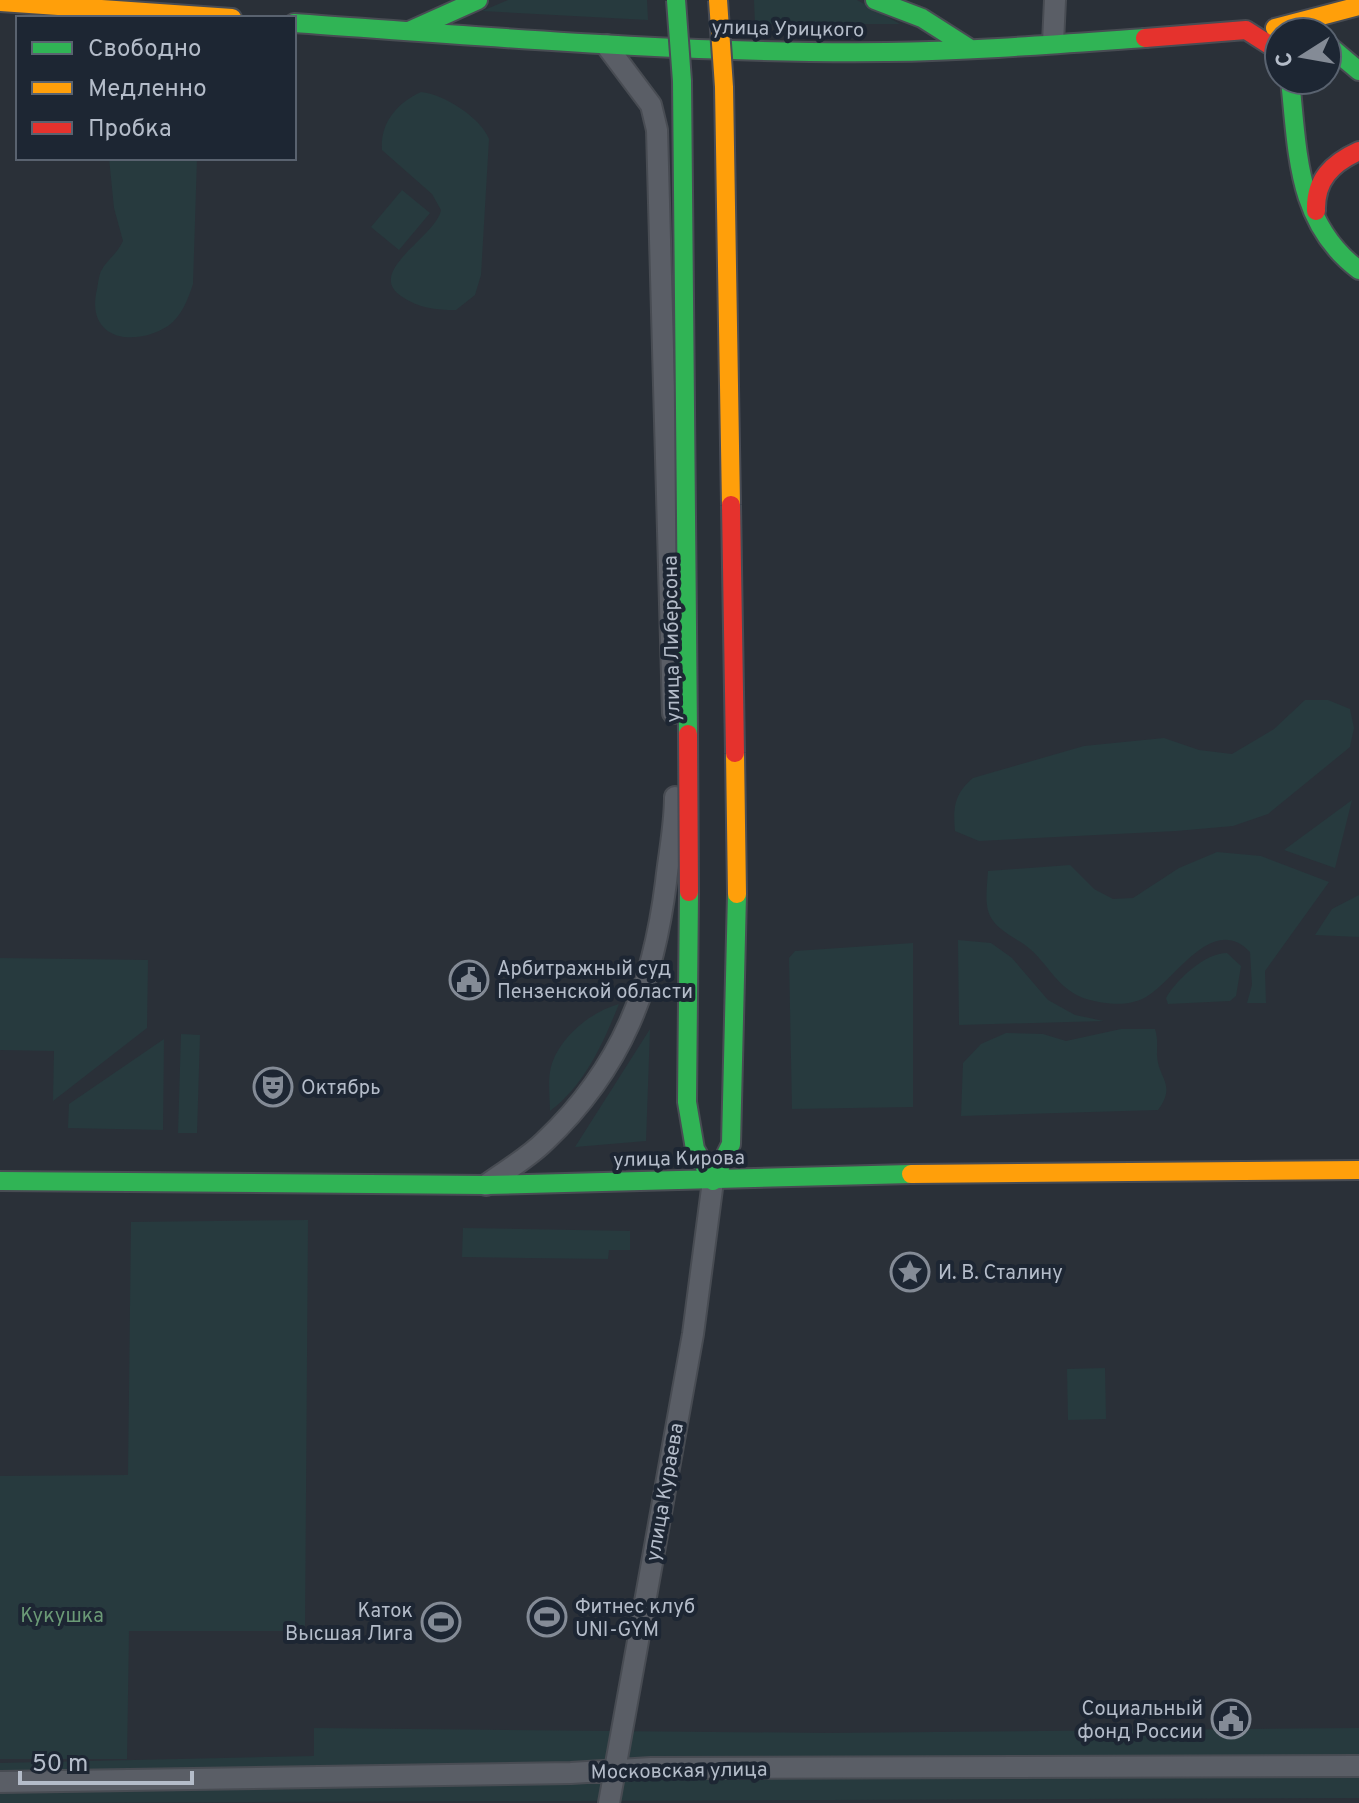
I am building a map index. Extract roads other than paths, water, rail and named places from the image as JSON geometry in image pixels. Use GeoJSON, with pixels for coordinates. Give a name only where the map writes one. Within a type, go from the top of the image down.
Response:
{"type":"FeatureCollection","features":[{"type":"Feature","properties":{"kind":"main road"},"geometry":{"type":"LineString","coordinates":[[409,31],[454,8],[478,0]]}},
{"type":"Feature","properties":{"kind":"main road"},"geometry":{"type":"LineString","coordinates":[[676,0],[682,81],[689,892],[687,1102],[695,1149],[713,1181]]}},
{"type":"Feature","properties":{"kind":"main road"},"geometry":{"type":"LineString","coordinates":[[713,1181],[731,1144],[737,894],[724,87],[718,0]]}},
{"type":"Feature","properties":{"kind":"main road"},"geometry":{"type":"LineString","coordinates":[[875,0],[922,18],[969,48]]}},
{"type":"Feature","properties":{"kind":"main road"},"geometry":{"type":"LineString","coordinates":[[0,2],[203,16]]}},
{"type":"Feature","properties":{"kind":"main road"},"geometry":{"type":"LineString","coordinates":[[1323,16],[1358,6]]}},
{"type":"Feature","properties":{"kind":"main road","name":"улица Урицкого"},"geometry":{"type":"LineString","coordinates":[[296,23],[606,45],[837,52],[969,48],[1263,29]]}},
{"type":"Feature","properties":{"kind":"main road"},"geometry":{"type":"LineString","coordinates":[[1246,30],[1263,41]]}},
{"type":"Feature","properties":{"kind":"main road"},"geometry":{"type":"LineString","coordinates":[[1343,58],[1359,71]]}},
{"type":"Feature","properties":{"kind":"main road"},"geometry":{"type":"LineString","coordinates":[[1292,96],[1298,159],[1317,222],[1333,250],[1359,270]]}},
{"type":"Feature","properties":{"kind":"main road"},"geometry":{"type":"LineString","coordinates":[[1317,222],[1315,202],[1323,175],[1333,164],[1359,151]]}},
{"type":"Feature","properties":{"kind":"main road","name":"улица Кирова"},"geometry":{"type":"LineString","coordinates":[[0,1181],[486,1185],[855,1175],[1359,1170]]}},
{"type":"Feature","properties":{"kind":"street"},"geometry":{"type":"LineString","coordinates":[[712,0],[716,49]]}},
{"type":"Feature","properties":{"kind":"street"},"geometry":{"type":"LineString","coordinates":[[1053,43],[1055,0]]}},
{"type":"Feature","properties":{"kind":"street","name":"улица Либерсона"},"geometry":{"type":"LineString","coordinates":[[486,1185],[543,1143],[592,1090],[621,1045],[643,996],[659,931],[675,810],[657,130],[651,105],[606,45]]}},
{"type":"Feature","properties":{"kind":"street","name":"улица Кураева"},"geometry":{"type":"LineString","coordinates":[[609,1803],[693,1334],[713,1181]]}},
{"type":"Feature","properties":{"kind":"street","name":"Московская улица"},"geometry":{"type":"LineString","coordinates":[[0,1782],[615,1770],[1359,1766]]}},
{"type":"Feature","properties":{"kind":"place","name":"Арбитражный суд Пензенской области"},"geometry":{"type":"Point","coordinates":[469,980]}},
{"type":"Feature","properties":{"kind":"place","name":"Октябрь"},"geometry":{"type":"Point","coordinates":[273,1087]}},
{"type":"Feature","properties":{"kind":"place","name":"И. В. Сталину"},"geometry":{"type":"Point","coordinates":[910,1272]}},
{"type":"Feature","properties":{"kind":"place","name":"Фитнес клуб UNI-GYM"},"geometry":{"type":"Point","coordinates":[547,1617]}},
{"type":"Feature","properties":{"kind":"place","name":"Каток Высшая Лига"},"geometry":{"type":"Point","coordinates":[441,1622]}},
{"type":"Feature","properties":{"kind":"place","name":"Социальный фонд России"},"geometry":{"type":"Point","coordinates":[1231,1719]}},
{"type":"Feature","properties":{"kind":"park label","name":"Кукушка"},"geometry":{"type":"Point","coordinates":[62,1615]}}]}
